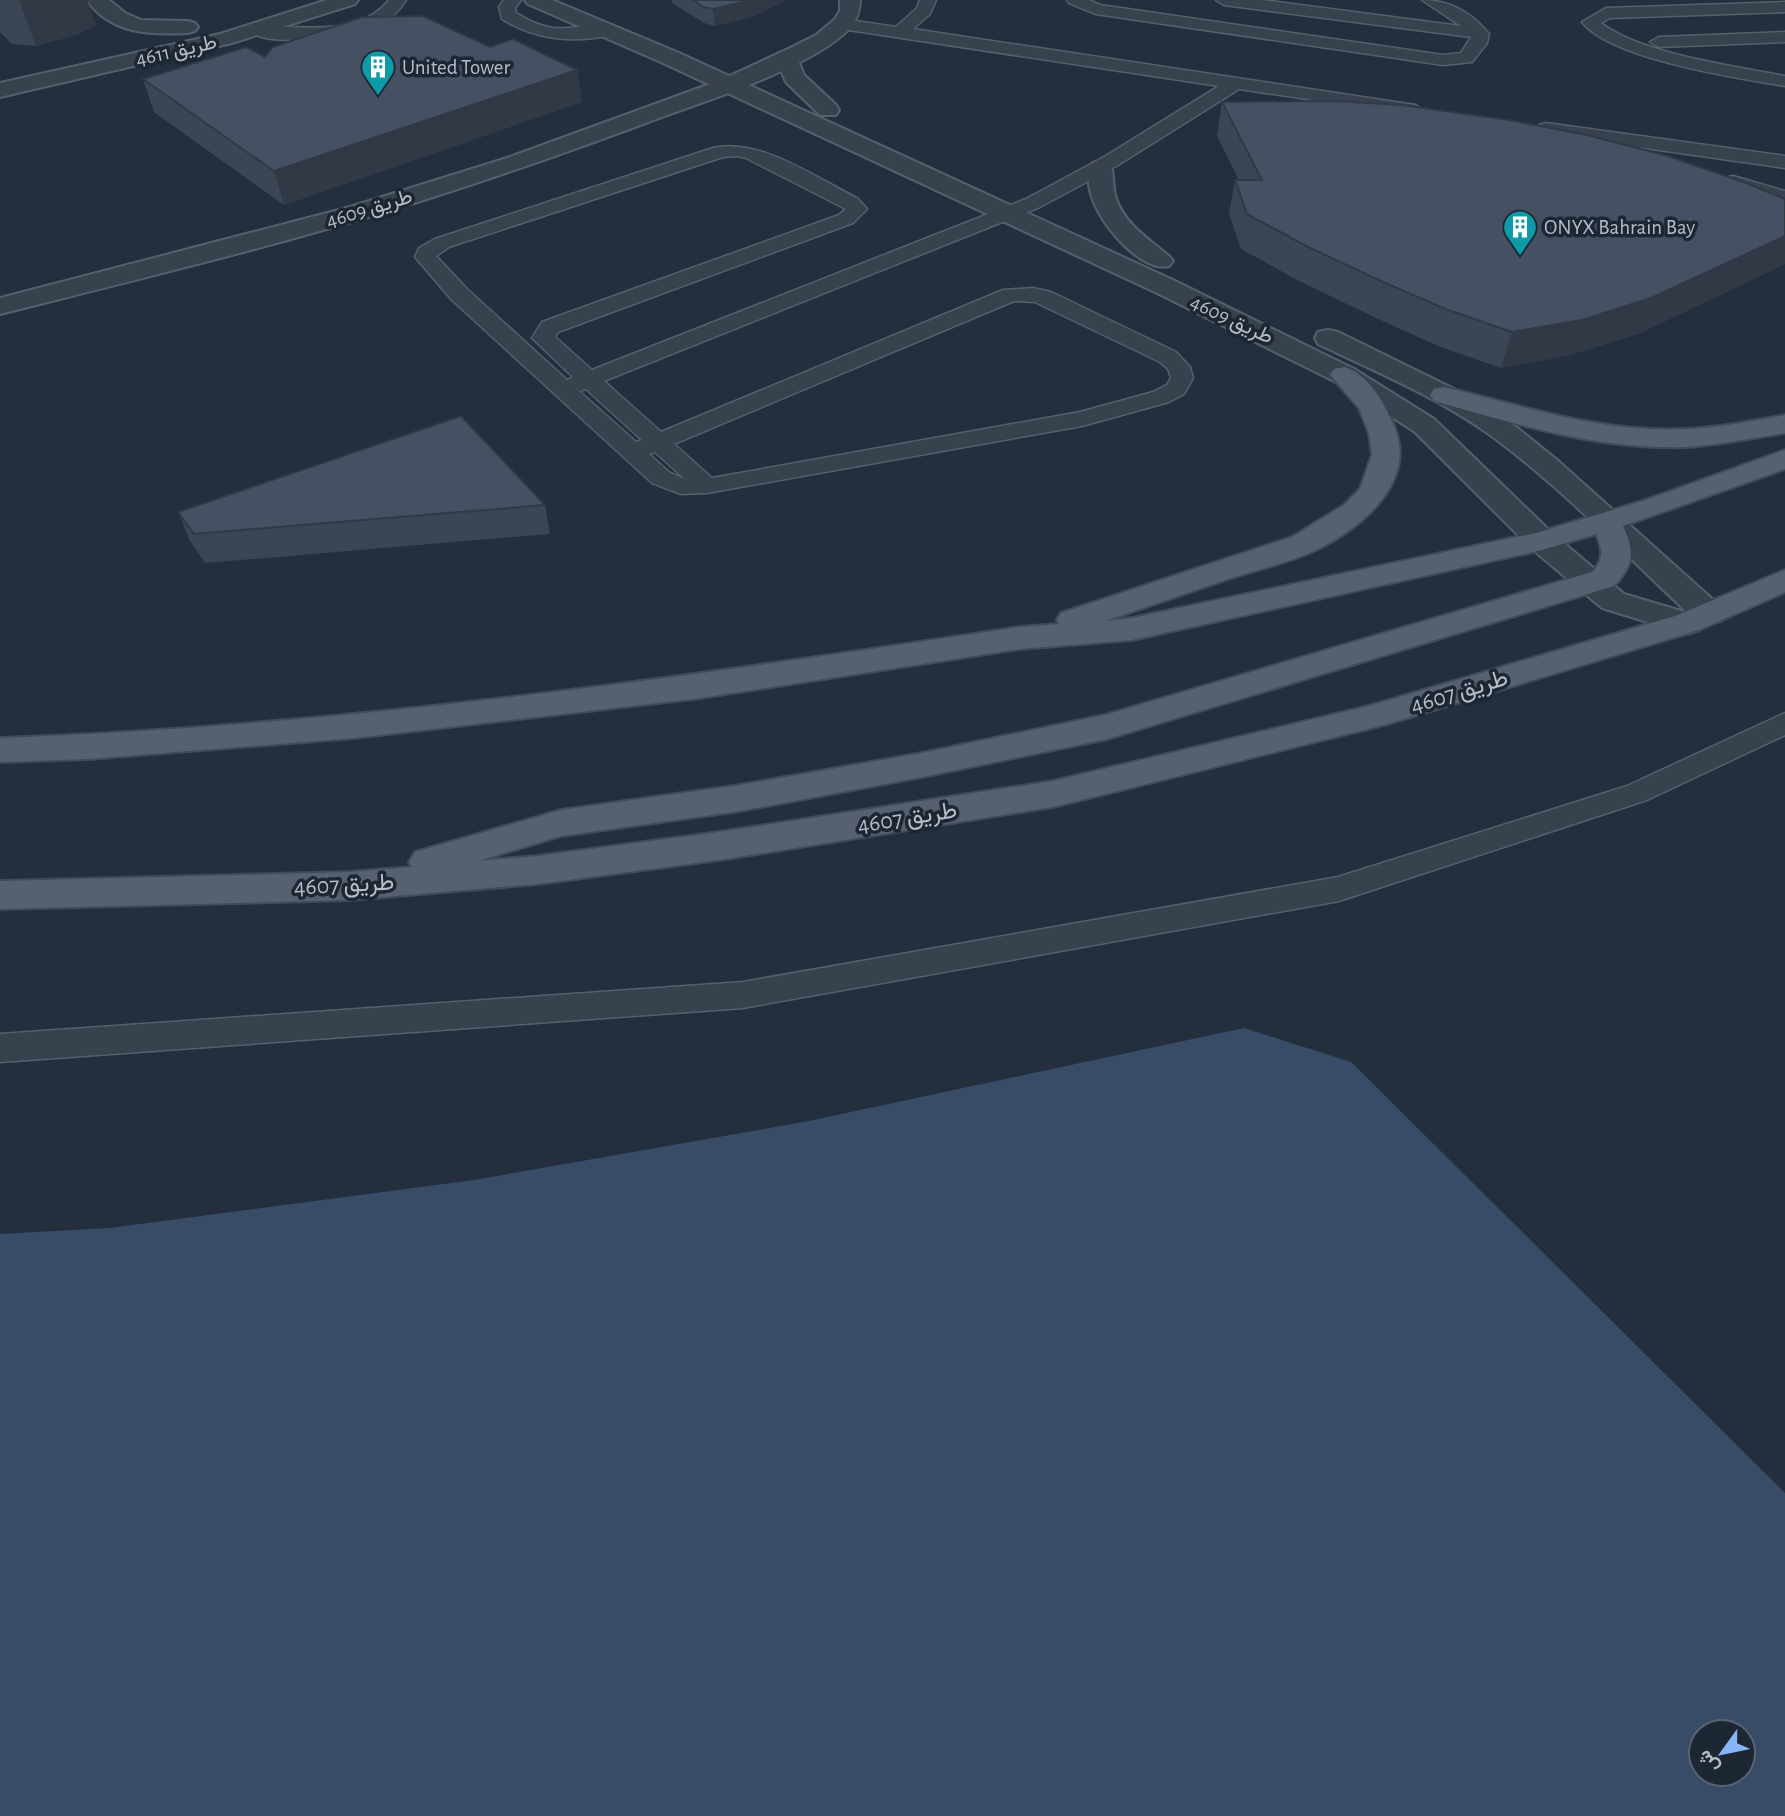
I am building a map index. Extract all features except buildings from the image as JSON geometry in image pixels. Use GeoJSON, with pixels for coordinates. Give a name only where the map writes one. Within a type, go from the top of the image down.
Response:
{"type":"FeatureCollection","features":[{"type":"Feature","properties":{"kind":"main road"},"geometry":{"type":"LineString","coordinates":[[1020,638],[1303,544],[1355,511],[1374,492],[1387,455],[1383,433],[1372,406],[1344,375]]}},
{"type":"Feature","properties":{"kind":"main road"},"geometry":{"type":"LineString","coordinates":[[1444,395],[1532,420],[1618,435],[1685,438],[1785,424]]}},
{"type":"Feature","properties":{"kind":"main road"},"geometry":{"type":"LineString","coordinates":[[0,750],[88,747],[354,726],[693,688],[1020,638],[1132,629],[1542,541],[1606,522],[1785,459]]}},
{"type":"Feature","properties":{"kind":"main road"},"geometry":{"type":"LineString","coordinates":[[349,886],[561,823],[779,791],[1107,727],[1592,584],[1613,571],[1618,561],[1618,550],[1606,522]]}},
{"type":"Feature","properties":{"kind":"main road","name":"طريق 4607"},"geometry":{"type":"LineString","coordinates":[[0,895],[349,886],[577,865],[719,846],[1053,794],[1372,717],[1698,618],[1785,580]]}},
{"type":"Feature","properties":{"kind":"main road"},"geometry":{"type":"LineString","coordinates":[[0,737],[88,747]]}},
{"type":"Feature","properties":{"kind":"street"},"geometry":{"type":"LineString","coordinates":[[97,0],[119,20],[128,23],[161,28],[188,27]]}},
{"type":"Feature","properties":{"kind":"street","name":"طريق 4611"},"geometry":{"type":"LineString","coordinates":[[0,70],[188,27],[290,0]]}},
{"type":"Feature","properties":{"kind":"street","name":"طريق 4611"},"geometry":{"type":"LineString","coordinates":[[0,90],[225,39],[348,0]]}},
{"type":"Feature","properties":{"kind":"street"},"geometry":{"type":"LineString","coordinates":[[225,39],[379,0]]}},
{"type":"Feature","properties":{"kind":"street","name":"طريق 4609"},"geometry":{"type":"LineString","coordinates":[[535,0],[605,31],[828,110],[1023,214],[1160,261],[1444,395],[1506,433],[1547,466],[1606,522],[1698,618]]}},
{"type":"Feature","properties":{"kind":"street","name":"طريق 4609"},"geometry":{"type":"LineString","coordinates":[[581,0],[732,77],[1023,214],[1344,375],[1424,425],[1542,541],[1613,601],[1649,614],[1698,618]]}},
{"type":"Feature","properties":{"kind":"street","name":"طريق 4609"},"geometry":{"type":"LineString","coordinates":[[732,77],[780,52],[820,24],[850,11],[850,0]]}},
{"type":"Feature","properties":{"kind":"street","name":"طريق 4609"},"geometry":{"type":"LineString","coordinates":[[0,306],[240,245],[436,175],[787,58],[823,38],[835,17]]}},
{"type":"Feature","properties":{"kind":"street"},"geometry":{"type":"LineString","coordinates":[[787,58],[794,77],[828,110]]}},
{"type":"Feature","properties":{"kind":"street"},"geometry":{"type":"LineString","coordinates":[[1101,168],[1099,184],[1103,201],[1111,216],[1124,231],[1160,261]]}},
{"type":"Feature","properties":{"kind":"street","name":"طريق 4609"},"geometry":{"type":"LineString","coordinates":[[0,291],[234,231],[436,175]]}},
{"type":"Feature","properties":{"kind":"lane"},"geometry":{"type":"LineString","coordinates":[[261,32],[338,32],[388,16],[398,0]]}},
{"type":"Feature","properties":{"kind":"lane"},"geometry":{"type":"LineString","coordinates":[[513,0],[507,7],[508,15],[521,25],[545,34],[576,36],[605,31]]}},
{"type":"Feature","properties":{"kind":"lane"},"geometry":{"type":"LineString","coordinates":[[900,32],[924,10],[928,0]]}},
{"type":"Feature","properties":{"kind":"lane"},"geometry":{"type":"LineString","coordinates":[[1074,0],[1096,9],[1443,60],[1466,58],[1478,43],[1480,34]]}},
{"type":"Feature","properties":{"kind":"lane"},"geometry":{"type":"LineString","coordinates":[[1224,0],[1480,34]]}},
{"type":"Feature","properties":{"kind":"lane"},"geometry":{"type":"LineString","coordinates":[[1430,0],[1461,17],[1480,34]]}},
{"type":"Feature","properties":{"kind":"lane"},"geometry":{"type":"LineString","coordinates":[[1785,7],[1606,13],[1590,22],[1595,28],[1630,43],[1722,69],[1785,81]]}},
{"type":"Feature","properties":{"kind":"lane"},"geometry":{"type":"LineString","coordinates":[[872,28],[890,13]]}},
{"type":"Feature","properties":{"kind":"lane"},"geometry":{"type":"LineString","coordinates":[[835,17],[872,28],[1438,113]]}},
{"type":"Feature","properties":{"kind":"lane"},"geometry":{"type":"LineString","coordinates":[[1630,43],[1785,37]]}},
{"type":"Feature","properties":{"kind":"lane"},"geometry":{"type":"LineString","coordinates":[[1722,69],[1785,68]]}},
{"type":"Feature","properties":{"kind":"lane"},"geometry":{"type":"LineString","coordinates":[[570,395],[1023,214],[1236,83]]}},
{"type":"Feature","properties":{"kind":"lane"},"geometry":{"type":"LineString","coordinates":[[1532,127],[1785,162]]}},
{"type":"Feature","properties":{"kind":"lane"},"geometry":{"type":"LineString","coordinates":[[1599,137],[1687,168]]}},
{"type":"Feature","properties":{"kind":"lane"},"geometry":{"type":"LineString","coordinates":[[634,452],[656,442],[1011,295],[1033,294],[1043,297],[1168,357],[1179,367],[1182,379],[1175,389],[1161,397],[1082,419],[707,486],[694,488],[669,484],[444,279],[428,262],[426,251],[442,243],[728,150],[752,153],[855,205],[855,212],[846,219],[550,327],[543,338],[656,442],[707,486]]}},
{"type":"Feature","properties":{"kind":"lane"},"geometry":{"type":"LineString","coordinates":[[1710,176],[1785,197]]}},
{"type":"Feature","properties":{"kind":"lane"},"geometry":{"type":"LineString","coordinates":[[0,1048],[743,995],[1339,889],[1637,793],[1785,723]]}},
{"type":"Feature","properties":{"kind":"water"},"geometry":{"type":"Polygon","coordinates":[[[1244,1028],[1351,1062],[1785,1493],[1785,1816],[0,1816],[0,1234],[110,1228],[474,1180],[809,1121],[1244,1028]]]}},
{"type":"Feature","properties":{"kind":"place","name":"United Tower"},"geometry":{"type":"Point","coordinates":[378,97]}},
{"type":"Feature","properties":{"kind":"place","name":"ONYX Bahrain Bay"},"geometry":{"type":"Point","coordinates":[1520,257]}}]}
